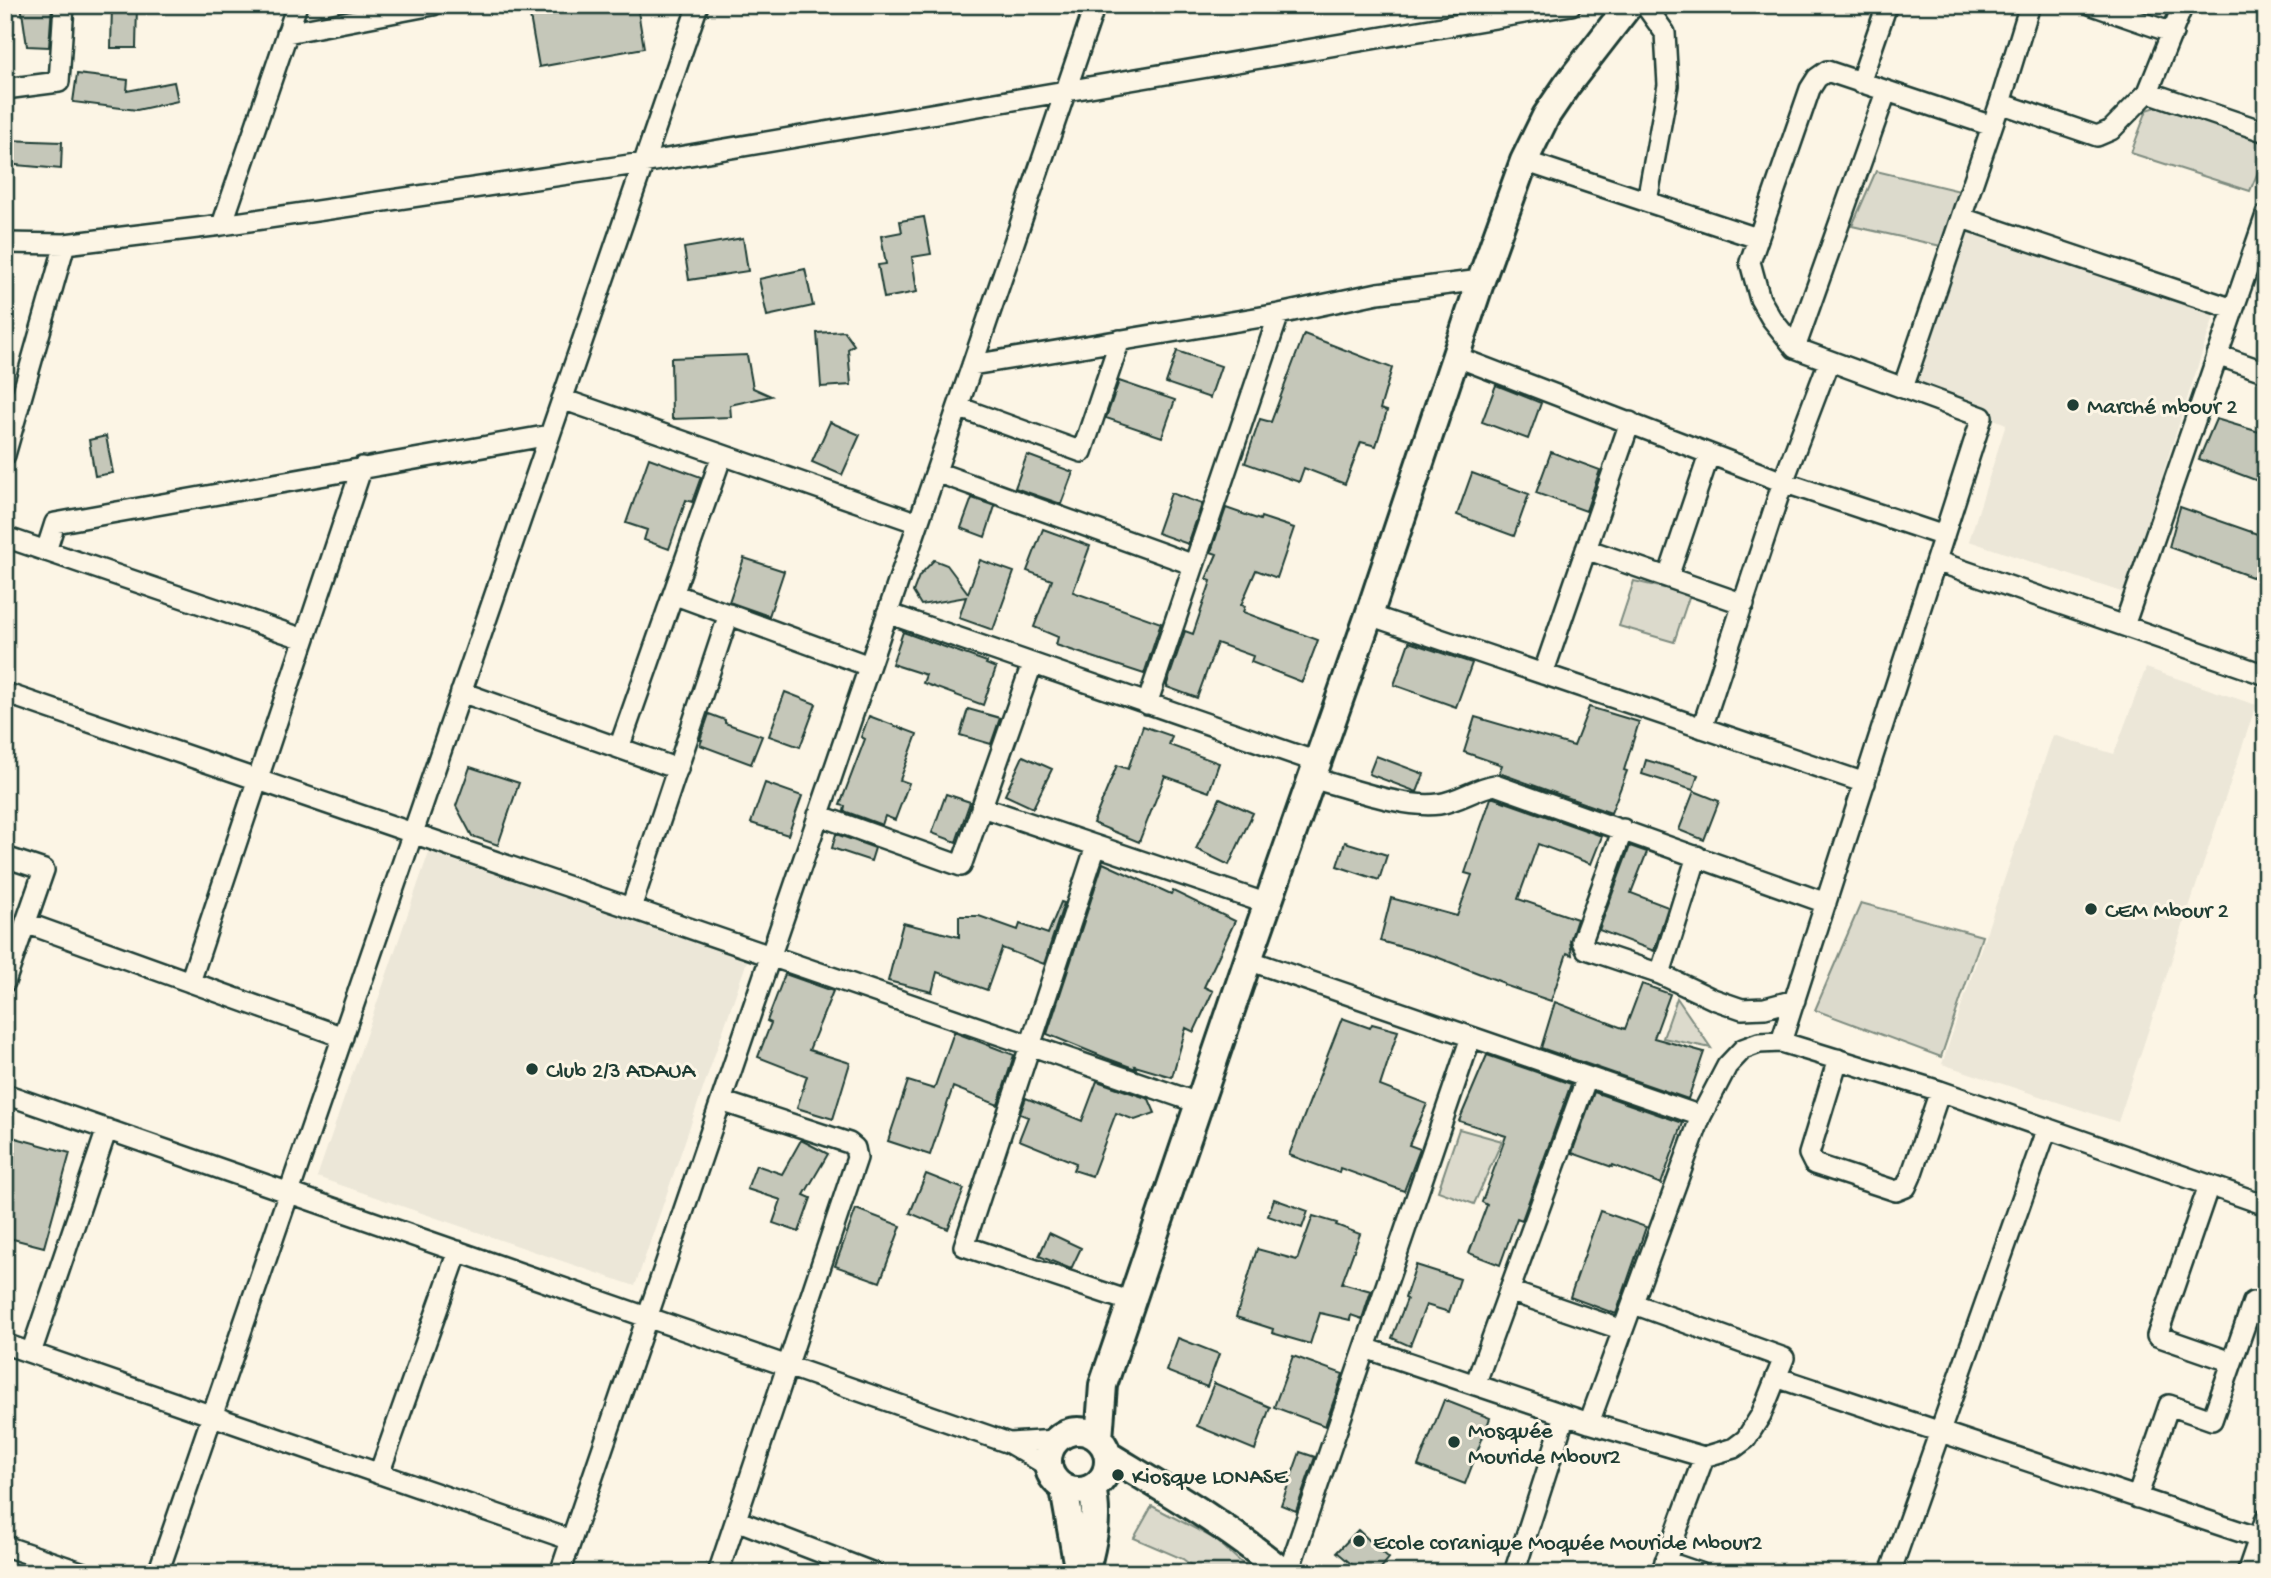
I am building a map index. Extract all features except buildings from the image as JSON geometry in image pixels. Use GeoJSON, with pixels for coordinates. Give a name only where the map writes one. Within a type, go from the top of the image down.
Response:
{"type":"FeatureCollection","features":[{"type":"Feature","properties":{"kind":"street"},"geometry":{"type":"LineString","coordinates":[[5,89],[59,82],[64,5]]}},
{"type":"Feature","properties":{"kind":"street"},"geometry":{"type":"LineString","coordinates":[[222,225],[297,5]]}},
{"type":"Feature","properties":{"kind":"street"},"geometry":{"type":"LineString","coordinates":[[288,33],[433,5]]}},
{"type":"Feature","properties":{"kind":"street"},"geometry":{"type":"LineString","coordinates":[[158,1573],[698,5]]}},
{"type":"Feature","properties":{"kind":"street"},"geometry":{"type":"LineString","coordinates":[[560,1573],[1095,5]]}},
{"type":"Feature","properties":{"kind":"street"},"geometry":{"type":"LineString","coordinates":[[5,243],[65,244],[222,225],[643,163],[1571,5]]}},
{"type":"Feature","properties":{"kind":"street"},"geometry":{"type":"LineString","coordinates":[[1150,1480],[1096,1485],[1083,1491],[1064,1489],[1056,1483],[1048,1466],[1050,1448],[1064,1435],[1103,1385],[1524,161],[1546,116],[1629,5]]}},
{"type":"Feature","properties":{"kind":"street"},"geometry":{"type":"LineString","coordinates":[[1645,5],[1665,33],[1668,85],[1647,201]]}},
{"type":"Feature","properties":{"kind":"street"},"geometry":{"type":"LineString","coordinates":[[1860,83],[1887,5]]}},
{"type":"Feature","properties":{"kind":"street"},"geometry":{"type":"LineString","coordinates":[[1903,388],[1962,218],[2030,5]]}},
{"type":"Feature","properties":{"kind":"street"},"geometry":{"type":"LineString","coordinates":[[2092,5],[2173,33]]}},
{"type":"Feature","properties":{"kind":"street"},"geometry":{"type":"LineString","coordinates":[[2000,103],[2097,136],[2110,130],[2148,92],[2183,5]]}},
{"type":"Feature","properties":{"kind":"street"},"geometry":{"type":"LineString","coordinates":[[1781,1042],[1982,417],[1795,348],[1760,299],[1750,262],[1810,89],[1817,78],[1827,71],[1992,127]]}},
{"type":"Feature","properties":{"kind":"street"},"geometry":{"type":"LineString","coordinates":[[1795,348],[1886,92]]}},
{"type":"Feature","properties":{"kind":"street"},"geometry":{"type":"LineString","coordinates":[[2148,92],[2266,132]]}},
{"type":"Feature","properties":{"kind":"street"},"geometry":{"type":"LineString","coordinates":[[1524,161],[1757,238]]}},
{"type":"Feature","properties":{"kind":"street"},"geometry":{"type":"LineString","coordinates":[[2124,626],[2266,215]]}},
{"type":"Feature","properties":{"kind":"street"},"geometry":{"type":"LineString","coordinates":[[1962,218],[2233,309]]}},
{"type":"Feature","properties":{"kind":"street"},"geometry":{"type":"LineString","coordinates":[[5,455],[65,244]]}},
{"type":"Feature","properties":{"kind":"street"},"geometry":{"type":"LineString","coordinates":[[972,365],[1279,314],[1378,292],[1481,280]]}},
{"type":"Feature","properties":{"kind":"street"},"geometry":{"type":"LineString","coordinates":[[1147,704],[1279,314]]}},
{"type":"Feature","properties":{"kind":"street"},"geometry":{"type":"LineString","coordinates":[[958,407],[1082,452],[1121,340]]}},
{"type":"Feature","properties":{"kind":"street"},"geometry":{"type":"LineString","coordinates":[[2217,355],[2266,372]]}},
{"type":"Feature","properties":{"kind":"street"},"geometry":{"type":"LineString","coordinates":[[1457,357],[1630,422],[1709,455],[1944,536]]}},
{"type":"Feature","properties":{"kind":"street"},"geometry":{"type":"LineString","coordinates":[[1702,728],[1783,482],[1829,360]]}},
{"type":"Feature","properties":{"kind":"street"},"geometry":{"type":"LineString","coordinates":[[562,399],[918,523]]}},
{"type":"Feature","properties":{"kind":"street"},"geometry":{"type":"LineString","coordinates":[[1543,674],[1630,422]]}},
{"type":"Feature","properties":{"kind":"street"},"geometry":{"type":"LineString","coordinates":[[46,551],[55,523],[550,435]]}},
{"type":"Feature","properties":{"kind":"street"},"geometry":{"type":"LineString","coordinates":[[619,748],[722,455]]}},
{"type":"Feature","properties":{"kind":"street"},"geometry":{"type":"LineString","coordinates":[[1668,577],[1709,455]]}},
{"type":"Feature","properties":{"kind":"street"},"geometry":{"type":"LineString","coordinates":[[190,982],[362,467]]}},
{"type":"Feature","properties":{"kind":"street"},"geometry":{"type":"LineString","coordinates":[[936,472],[1194,565]]}},
{"type":"Feature","properties":{"kind":"street"},"geometry":{"type":"LineString","coordinates":[[5,537],[304,639]]}},
{"type":"Feature","properties":{"kind":"street"},"geometry":{"type":"LineString","coordinates":[[1586,549],[1744,604]]}},
{"type":"Feature","properties":{"kind":"street"},"geometry":{"type":"LineString","coordinates":[[1936,561],[2266,675]]}},
{"type":"Feature","properties":{"kind":"street"},"geometry":{"type":"LineString","coordinates":[[673,594],[869,666]]}},
{"type":"Feature","properties":{"kind":"street"},"geometry":{"type":"LineString","coordinates":[[887,613],[1147,704],[1314,770],[1411,804],[1440,804],[1481,787],[1496,785],[1826,903]]}},
{"type":"Feature","properties":{"kind":"street"},"geometry":{"type":"LineString","coordinates":[[631,908],[729,614]]}},
{"type":"Feature","properties":{"kind":"street"},"geometry":{"type":"LineString","coordinates":[[1369,615],[1865,783]]}},
{"type":"Feature","properties":{"kind":"street"},"geometry":{"type":"LineString","coordinates":[[818,815],[961,866],[1032,664]]}},
{"type":"Feature","properties":{"kind":"street"},"geometry":{"type":"LineString","coordinates":[[461,692],[678,769]]}},
{"type":"Feature","properties":{"kind":"street"},"geometry":{"type":"LineString","coordinates":[[5,693],[1200,1104]]}},
{"type":"Feature","properties":{"kind":"street"},"geometry":{"type":"LineString","coordinates":[[982,807],[1268,904]]}},
{"type":"Feature","properties":{"kind":"street"},"geometry":{"type":"LineString","coordinates":[[1623,829],[1582,940],[1586,949],[1660,974],[1713,999],[1742,1009],[1765,1008],[1795,1000]]}},
{"type":"Feature","properties":{"kind":"street"},"geometry":{"type":"LineString","coordinates":[[1096,846],[964,1246],[1132,1303]]}},
{"type":"Feature","properties":{"kind":"street"},"geometry":{"type":"LineString","coordinates":[[1660,974],[1697,856]]}},
{"type":"Feature","properties":{"kind":"street"},"geometry":{"type":"LineString","coordinates":[[5,857],[44,870],[5,982]]}},
{"type":"Feature","properties":{"kind":"street"},"geometry":{"type":"LineString","coordinates":[[26,923],[343,1037]]}},
{"type":"Feature","properties":{"kind":"street"},"geometry":{"type":"LineString","coordinates":[[1248,960],[1701,1116]]}},
{"type":"Feature","properties":{"kind":"street"},"geometry":{"type":"LineString","coordinates":[[1009,1443],[1091,1434],[1103,1447],[1286,1573],[1471,1037]]}},
{"type":"Feature","properties":{"kind":"street"},"geometry":{"type":"LineString","coordinates":[[1589,1423],[1701,1116],[1727,1066],[1743,1049],[1759,1043],[1781,1042],[1940,1091],[2266,1205]]}},
{"type":"Feature","properties":{"kind":"street"},"geometry":{"type":"LineString","coordinates":[[1838,1059],[1809,1154],[1814,1164],[1896,1191],[1906,1187],[1911,1176],[1940,1091]]}},
{"type":"Feature","properties":{"kind":"street"},"geometry":{"type":"LineString","coordinates":[[1475,1385],[1587,1077]]}},
{"type":"Feature","properties":{"kind":"street"},"geometry":{"type":"LineString","coordinates":[[5,1094],[1009,1443],[1048,1466]]}},
{"type":"Feature","properties":{"kind":"street"},"geometry":{"type":"LineString","coordinates":[[718,1573],[857,1158],[855,1148],[849,1143],[721,1101]]}},
{"type":"Feature","properties":{"kind":"street"},"geometry":{"type":"LineString","coordinates":[[1890,1573],[2047,1128]]}},
{"type":"Feature","properties":{"kind":"street"},"geometry":{"type":"LineString","coordinates":[[31,1353],[107,1129]]}},
{"type":"Feature","properties":{"kind":"street"},"geometry":{"type":"LineString","coordinates":[[2209,1185],[2157,1336],[2232,1362]]}},
{"type":"Feature","properties":{"kind":"street"},"geometry":{"type":"LineString","coordinates":[[379,1474],[458,1251]]}},
{"type":"Feature","properties":{"kind":"street"},"geometry":{"type":"LineString","coordinates":[[1509,1290],[1623,1330]]}},
{"type":"Feature","properties":{"kind":"street"},"geometry":{"type":"LineString","coordinates":[[2137,1498],[2169,1405],[2212,1420],[2253,1302],[2266,1307]]}},
{"type":"Feature","properties":{"kind":"street"},"geometry":{"type":"LineString","coordinates":[[1365,1348],[1589,1423],[1703,1457],[1734,1448],[1746,1439],[1761,1415],[1784,1358],[1634,1304]]}},
{"type":"Feature","properties":{"kind":"street"},"geometry":{"type":"LineString","coordinates":[[5,1344],[571,1540]]}},
{"type":"Feature","properties":{"kind":"street"},"geometry":{"type":"LineString","coordinates":[[1776,1377],[2259,1538]]}},
{"type":"Feature","properties":{"kind":"street"},"geometry":{"type":"LineString","coordinates":[[1085,1573],[1096,1521],[1096,1485],[1105,1474],[1103,1385]]}},
{"type":"Feature","properties":{"kind":"street"},"geometry":{"type":"LineString","coordinates":[[1514,1573],[1565,1415]]}},
{"type":"Feature","properties":{"kind":"street"},"geometry":{"type":"LineString","coordinates":[[1700,1573],[1663,1567],[1703,1457]]}},
{"type":"Feature","properties":{"kind":"street"},"geometry":{"type":"LineString","coordinates":[[1064,1489],[1079,1573]]}},
{"type":"Feature","properties":{"kind":"street"},"geometry":{"type":"LineString","coordinates":[[2247,1573],[2266,1518]]}},
{"type":"Feature","properties":{"kind":"street"},"geometry":{"type":"LineString","coordinates":[[736,1520],[853,1569],[874,1573]]}},
{"type":"Feature","properties":{"kind":"street"},"geometry":{"type":"LineString","coordinates":[[5,1546],[84,1573]]}},
{"type":"Feature","properties":{"kind":"shaded area"},"geometry":{"type":"Polygon","coordinates":[[[2165,104],[2266,144],[2266,153],[2250,191],[2131,153],[2147,110],[2165,104]]]}},
{"type":"Feature","properties":{"kind":"shaded area"},"geometry":{"type":"Polygon","coordinates":[[[1876,171],[1968,193],[1950,248],[1852,226],[1876,171]]]}},
{"type":"Feature","properties":{"kind":"shaded area","name":"Marché mbour 2"},"geometry":{"type":"Polygon","coordinates":[[[1970,227],[2217,307],[2124,593],[1969,541],[2006,424],[1916,387],[1970,227]]]}},
{"type":"Feature","properties":{"kind":"shaded area"},"geometry":{"type":"Polygon","coordinates":[[[1634,581],[1690,594],[1674,642],[1619,626],[1634,581]]]}},
{"type":"Feature","properties":{"kind":"shaded area","name":"CEM Mbour 2"},"geometry":{"type":"Polygon","coordinates":[[[2146,668],[2256,705],[2118,1122],[1942,1064],[2053,735],[2114,754],[2146,668]]]}},
{"type":"Feature","properties":{"kind":"shaded area","name":"Club 2/3 ADAUA"},"geometry":{"type":"Polygon","coordinates":[[[429,852],[747,961],[635,1286],[317,1177],[429,852]]]}},
{"type":"Feature","properties":{"kind":"shaded area"},"geometry":{"type":"Polygon","coordinates":[[[1861,903],[1982,936],[1941,1057],[1815,1010],[1861,903]]]}},
{"type":"Feature","properties":{"kind":"shaded area"},"geometry":{"type":"Polygon","coordinates":[[[1677,998],[1711,1048],[1663,1038],[1677,998]]]}},
{"type":"Feature","properties":{"kind":"shaded area"},"geometry":{"type":"Polygon","coordinates":[[[1459,1129],[1502,1141],[1474,1204],[1438,1191],[1459,1129]]]}},
{"type":"Feature","properties":{"kind":"shaded area"},"geometry":{"type":"Polygon","coordinates":[[[1152,1506],[1215,1539],[1253,1573],[1201,1573],[1183,1559],[1134,1538],[1152,1506]]]}},
{"type":"Feature","properties":{"kind":"place","name":"Marché mbour 2"},"geometry":{"type":"Point","coordinates":[2073,405]}},
{"type":"Feature","properties":{"kind":"place","name":"CEM Mbour 2"},"geometry":{"type":"Point","coordinates":[2091,909]}},
{"type":"Feature","properties":{"kind":"place","name":"Club 2/3 ADAUA"},"geometry":{"type":"Point","coordinates":[532,1069]}},
{"type":"Feature","properties":{"kind":"place","name":"Mosquée Mouride Mbour2"},"geometry":{"type":"Point","coordinates":[1454,1442]}},
{"type":"Feature","properties":{"kind":"place","name":"Kiosque LONASE"},"geometry":{"type":"Point","coordinates":[1118,1475]}},
{"type":"Feature","properties":{"kind":"place","name":"Ecole coranique Moquée Mouride Mbour2"},"geometry":{"type":"Point","coordinates":[1359,1541]}}]}
